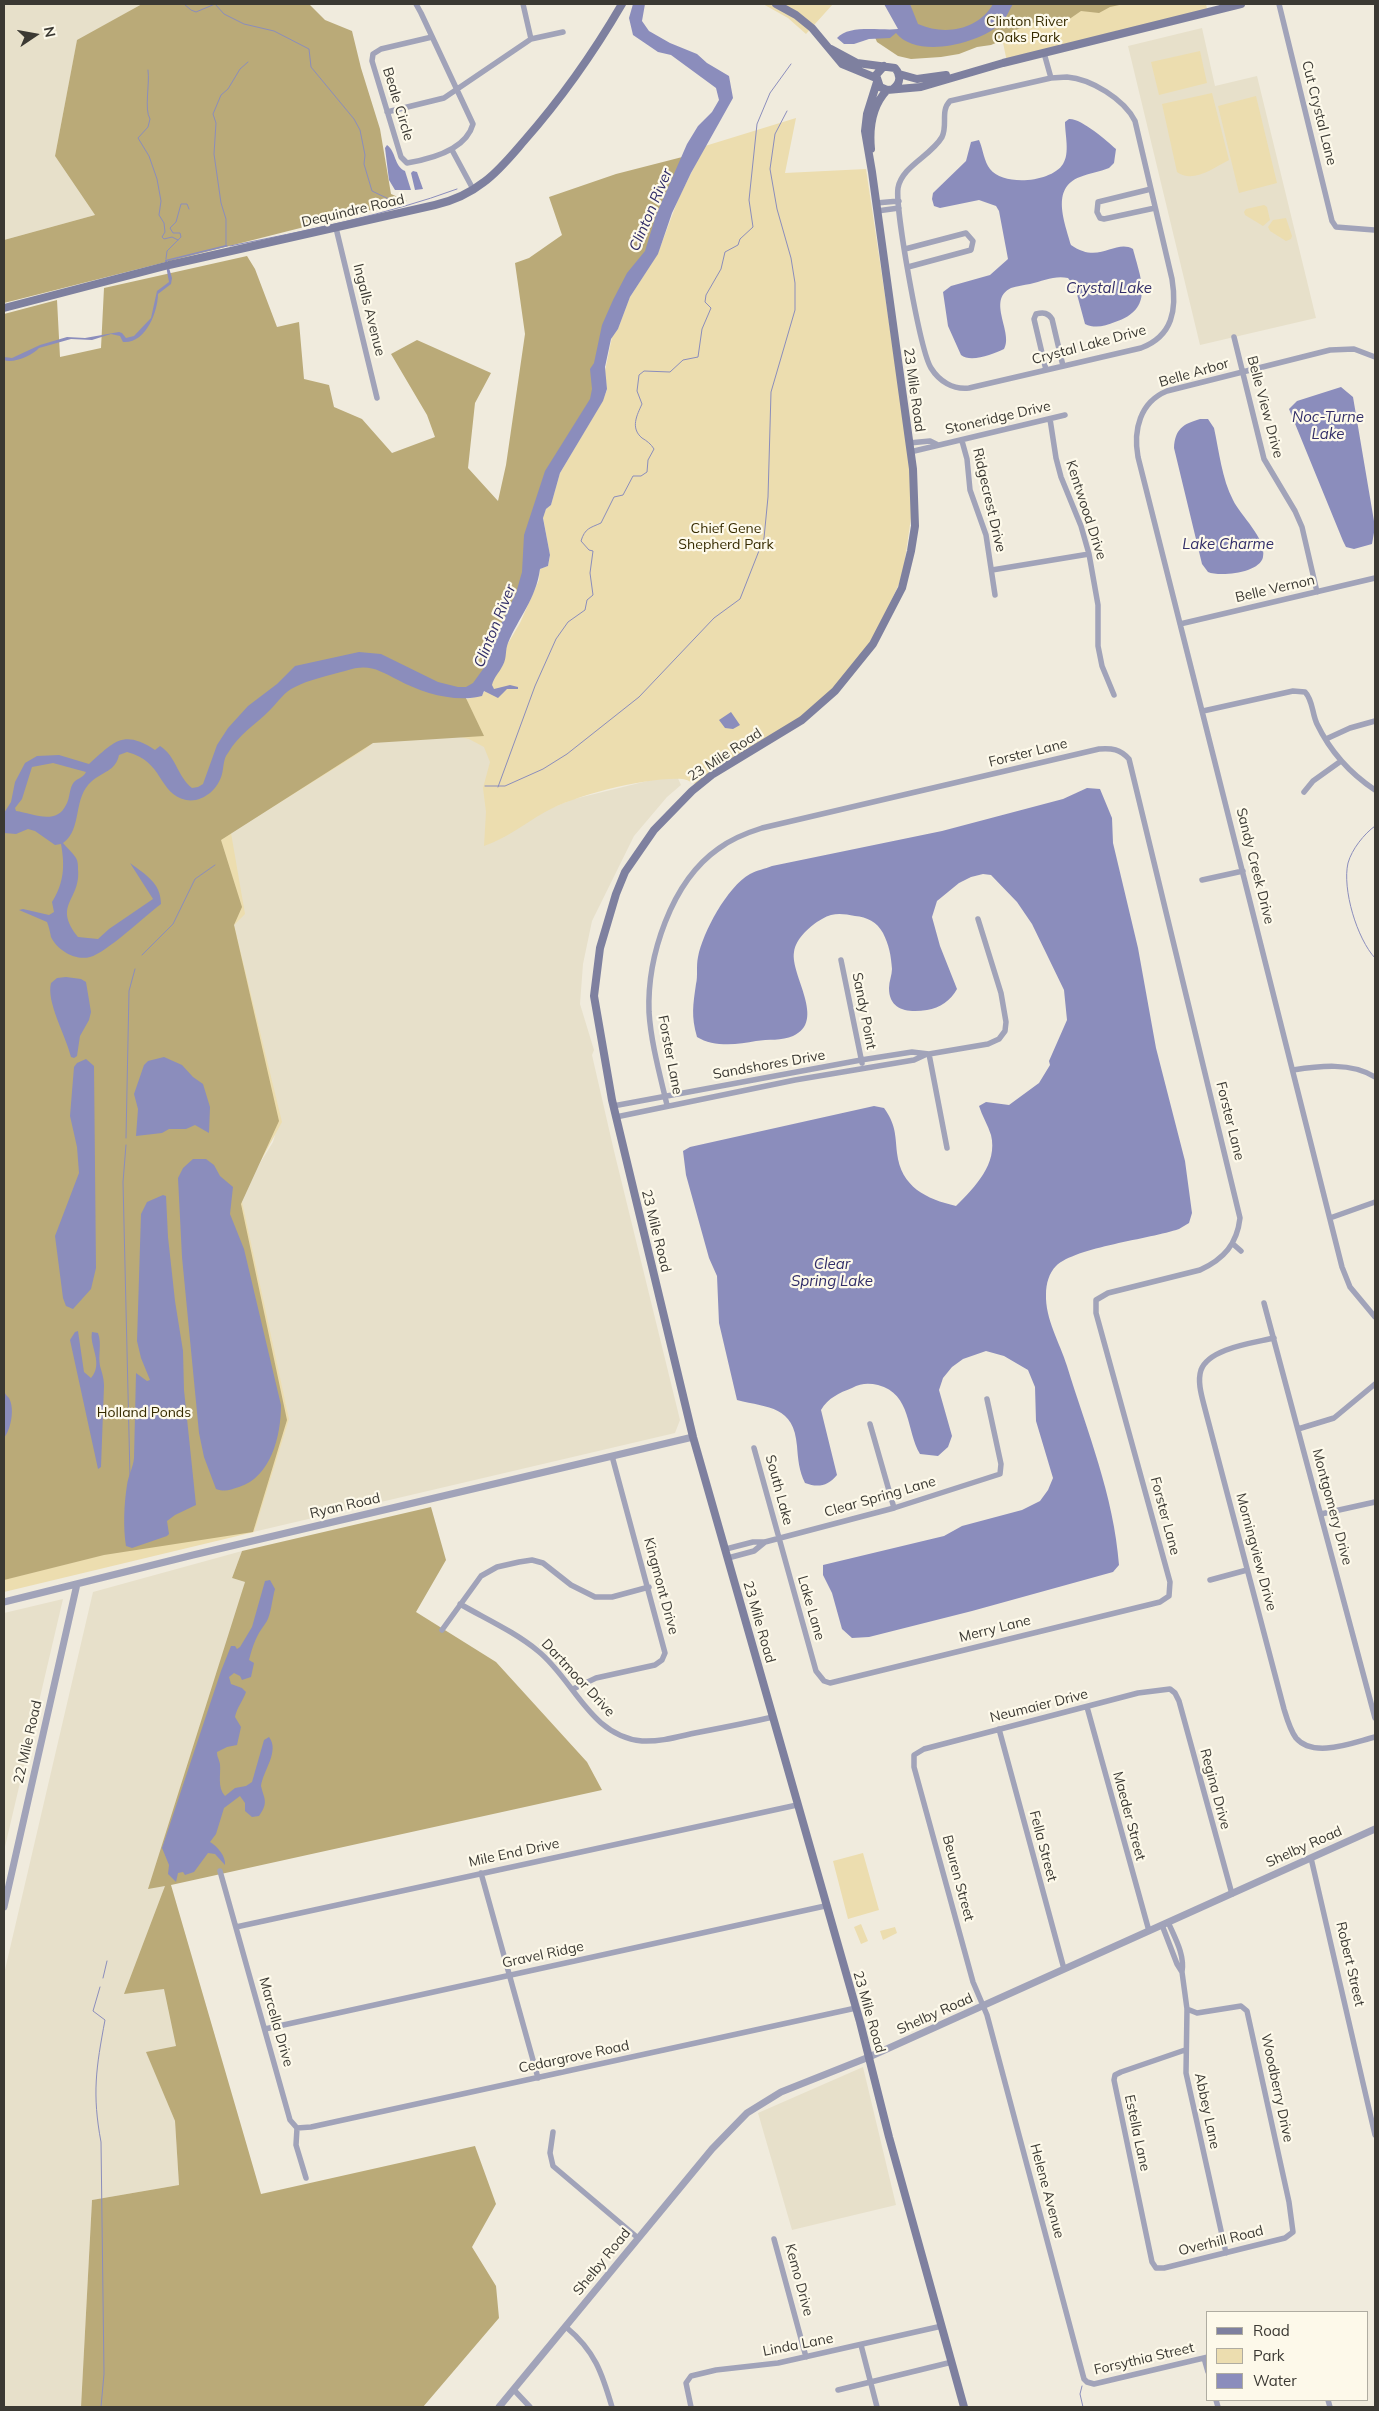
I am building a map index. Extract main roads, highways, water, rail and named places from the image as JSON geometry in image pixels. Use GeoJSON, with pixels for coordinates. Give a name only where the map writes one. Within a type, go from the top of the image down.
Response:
{"type":"FeatureCollection","features":[{"type":"Feature","properties":{"kind":"main road","name":"Dequindre Road"},"geometry":{"type":"LineString","coordinates":[[4,308],[168,266],[435,205],[473,189],[504,164],[569,86],[622,4]]}},
{"type":"Feature","properties":{"kind":"main road"},"geometry":{"type":"LineString","coordinates":[[776,4],[805,22],[831,49],[857,63],[893,66],[899,74],[917,79],[958,75]]}},
{"type":"Feature","properties":{"kind":"main road"},"geometry":{"type":"LineString","coordinates":[[884,66],[878,71],[877,80],[880,87],[890,90],[921,87],[958,75],[1241,4]]}},
{"type":"Feature","properties":{"kind":"main road"},"geometry":{"type":"LineString","coordinates":[[831,49],[833,56],[842,64],[877,80]]}},
{"type":"Feature","properties":{"kind":"main road"},"geometry":{"type":"LineString","coordinates":[[890,90],[898,84],[899,74]]}},
{"type":"Feature","properties":{"kind":"main road","name":"23 Mile Road"},"geometry":{"type":"LineString","coordinates":[[877,80],[866,122],[865,139],[869,153],[877,207],[909,443],[915,513],[911,551],[902,588],[873,644],[842,684],[802,720],[714,774],[692,791],[654,830],[625,872],[612,903],[600,948],[594,996],[613,1106],[693,1437],[825,1906],[856,2008],[889,2137],[964,2407]]}},
{"type":"Feature","properties":{"kind":"main road","name":"23 Mile Road"},"geometry":{"type":"LineString","coordinates":[[869,153],[875,109],[890,90]]}},
{"type":"Feature","properties":{"kind":"water"},"geometry":{"type":"Polygon","coordinates":[[[633,4],[645,4],[642,21],[649,31],[670,43],[697,54],[707,63],[729,76],[733,98],[691,173],[672,213],[658,254],[630,297],[618,329],[611,339],[605,367],[607,389],[603,401],[560,473],[551,505],[546,509],[543,518],[550,555],[548,566],[540,569],[535,590],[512,634],[508,643],[506,657],[492,685],[494,689],[510,685],[518,687],[518,689],[507,689],[498,698],[484,691],[482,696],[472,698],[439,696],[407,685],[379,671],[367,668],[353,669],[306,682],[281,697],[270,710],[237,740],[225,758],[222,774],[217,785],[203,797],[192,800],[177,797],[165,785],[148,762],[139,756],[127,752],[119,755],[112,768],[92,781],[86,788],[79,804],[73,830],[63,843],[75,856],[78,865],[78,880],[67,909],[67,917],[78,937],[98,939],[109,929],[153,899],[130,863],[152,880],[158,890],[161,904],[115,942],[97,954],[84,958],[73,956],[62,950],[51,937],[47,922],[19,910],[23,909],[49,915],[54,912],[52,902],[63,874],[61,844],[55,845],[35,831],[28,829],[16,834],[4,833],[4,813],[11,802],[15,782],[25,763],[37,756],[59,755],[89,764],[112,744],[127,739],[135,740],[155,750],[160,746],[170,755],[187,783],[192,788],[198,787],[203,784],[217,745],[228,728],[248,706],[277,684],[295,666],[359,652],[381,654],[438,682],[466,687],[473,683],[486,665],[496,634],[516,593],[522,572],[524,535],[545,471],[590,399],[592,389],[590,369],[594,363],[602,325],[627,273],[645,251],[656,215],[687,144],[698,126],[712,112],[719,100],[716,88],[671,55],[658,52],[633,35],[629,18],[633,4]],[[53,763],[32,767],[22,799],[15,808],[16,811],[43,817],[56,815],[66,805],[74,782],[86,772],[53,763]]]}},
{"type":"Feature","properties":{"kind":"water"},"geometry":{"type":"Polygon","coordinates":[[[884,4],[910,4],[918,24],[928,28],[950,30],[970,25],[979,20],[993,4],[1013,4],[1003,21],[988,33],[962,43],[947,46],[932,47],[918,45],[906,41],[896,33],[890,38],[869,39],[854,44],[844,44],[837,38],[849,31],[898,29],[884,4]]]}},
{"type":"Feature","properties":{"kind":"water","name":"Crystal Lake"},"geometry":{"type":"Polygon","coordinates":[[[1069,119],[1087,126],[1116,149],[1114,163],[1109,168],[1080,177],[1071,182],[1065,189],[1062,198],[1063,217],[1071,245],[1081,251],[1090,253],[1120,247],[1133,249],[1141,282],[1142,292],[1140,301],[1136,309],[1128,316],[1108,325],[1092,326],[1085,324],[1075,287],[1068,278],[1054,278],[1011,288],[1004,293],[1000,308],[1006,334],[1004,349],[982,357],[965,357],[961,355],[948,326],[943,292],[951,286],[990,275],[1008,259],[999,211],[996,206],[979,200],[940,208],[934,206],[933,193],[966,161],[971,142],[979,140],[988,166],[997,175],[1016,180],[1028,180],[1049,175],[1057,170],[1065,160],[1067,149],[1065,122],[1069,119]]]}},
{"type":"Feature","properties":{"kind":"water"},"geometry":{"type":"Polygon","coordinates":[[[387,145],[401,169],[405,171],[411,190],[395,190],[389,180],[385,148],[387,145]]]}},
{"type":"Feature","properties":{"kind":"water"},"geometry":{"type":"Polygon","coordinates":[[[413,171],[417,172],[423,189],[415,190],[411,173],[413,171]]]}},
{"type":"Feature","properties":{"kind":"water"},"geometry":{"type":"Polygon","coordinates":[[[226,245],[229,246],[167,261],[172,278],[171,284],[158,294],[153,317],[138,338],[123,342],[120,336],[111,334],[92,340],[71,339],[39,348],[28,356],[17,360],[4,360],[4,357],[12,358],[40,345],[67,337],[85,338],[119,332],[126,338],[134,336],[151,318],[157,291],[169,282],[165,260],[226,245]]]}},
{"type":"Feature","properties":{"kind":"water","name":"Noc-Turne Lake"},"geometry":{"type":"Polygon","coordinates":[[[1341,387],[1353,397],[1375,527],[1372,544],[1354,549],[1346,547],[1343,541],[1289,409],[1297,401],[1341,387]]]}},
{"type":"Feature","properties":{"kind":"water","name":"Lake Charme"},"geometry":{"type":"Polygon","coordinates":[[[1200,419],[1208,419],[1214,428],[1221,465],[1229,492],[1236,506],[1252,527],[1261,543],[1263,557],[1255,567],[1247,570],[1221,574],[1208,572],[1202,564],[1174,448],[1176,436],[1181,428],[1200,419]]]}},
{"type":"Feature","properties":{"kind":"water"},"geometry":{"type":"Polygon","coordinates":[[[731,712],[740,725],[733,729],[725,728],[719,720],[731,712]]]}},
{"type":"Feature","properties":{"kind":"water","name":"Clear Spring Lake"},"geometry":{"type":"Polygon","coordinates":[[[1087,788],[1100,789],[1112,818],[1113,843],[1138,948],[1156,1048],[1185,1161],[1192,1213],[1189,1223],[1179,1229],[1096,1249],[1066,1259],[1056,1266],[1047,1283],[1046,1303],[1048,1313],[1099,1464],[1112,1514],[1119,1565],[1113,1572],[972,1611],[869,1637],[852,1638],[842,1629],[832,1593],[823,1575],[823,1565],[944,1536],[962,1526],[1022,1510],[1040,1501],[1048,1490],[1053,1478],[1036,1421],[1035,1387],[1028,1370],[1004,1356],[986,1351],[963,1359],[952,1367],[943,1378],[939,1390],[952,1436],[948,1447],[938,1456],[920,1454],[903,1405],[897,1396],[878,1385],[862,1384],[855,1386],[834,1396],[821,1410],[837,1475],[830,1482],[822,1485],[805,1483],[801,1474],[795,1433],[791,1423],[778,1411],[737,1400],[719,1323],[717,1276],[709,1258],[686,1175],[683,1151],[690,1147],[874,1106],[884,1108],[894,1130],[899,1165],[904,1175],[917,1190],[925,1195],[956,1206],[977,1183],[991,1156],[991,1135],[979,1106],[986,1102],[1009,1105],[1039,1083],[1050,1065],[1049,1061],[1067,1020],[1064,990],[1032,924],[1017,902],[991,875],[983,874],[959,883],[937,901],[932,917],[940,946],[957,989],[945,1003],[932,1009],[913,1011],[896,1006],[890,996],[889,985],[892,969],[887,942],[881,929],[875,923],[864,918],[835,914],[813,925],[805,932],[795,947],[794,962],[807,1009],[807,1020],[803,1029],[793,1036],[784,1039],[718,1044],[697,1037],[695,1030],[693,1004],[697,978],[697,960],[705,935],[717,911],[741,880],[755,871],[942,831],[1063,799],[1087,788]]]}},
{"type":"Feature","properties":{"kind":"water"},"geometry":{"type":"Polygon","coordinates":[[[57,978],[81,979],[86,982],[91,1012],[89,1020],[80,1036],[77,1056],[74,1058],[71,1057],[57,1019],[50,991],[51,983],[57,978]]]}},
{"type":"Feature","properties":{"kind":"water"},"geometry":{"type":"Polygon","coordinates":[[[164,1057],[182,1065],[193,1077],[203,1084],[210,1107],[209,1133],[195,1125],[186,1129],[169,1129],[162,1133],[136,1136],[138,1109],[134,1094],[144,1065],[148,1061],[164,1057]]]}},
{"type":"Feature","properties":{"kind":"water"},"geometry":{"type":"Polygon","coordinates":[[[86,1059],[94,1066],[96,1268],[91,1289],[73,1309],[66,1306],[63,1298],[55,1236],[79,1173],[77,1147],[70,1116],[74,1067],[77,1063],[86,1059]]]}},
{"type":"Feature","properties":{"kind":"water"},"geometry":{"type":"Polygon","coordinates":[[[193,1159],[206,1159],[214,1165],[220,1176],[233,1187],[230,1214],[244,1249],[281,1405],[281,1417],[276,1442],[266,1465],[250,1482],[228,1490],[216,1489],[204,1457],[199,1433],[182,1257],[178,1178],[183,1168],[193,1159]]]}},
{"type":"Feature","properties":{"kind":"water"},"geometry":{"type":"Polygon","coordinates":[[[163,1195],[166,1196],[168,1237],[175,1301],[183,1351],[184,1390],[196,1505],[167,1521],[169,1534],[167,1536],[132,1548],[126,1546],[124,1516],[128,1482],[134,1458],[136,1373],[147,1381],[150,1380],[141,1358],[137,1341],[141,1214],[147,1202],[163,1195]]]}},
{"type":"Feature","properties":{"kind":"water"},"geometry":{"type":"Polygon","coordinates":[[[78,1331],[84,1372],[91,1378],[96,1366],[92,1332],[98,1333],[99,1337],[100,1366],[104,1386],[101,1467],[98,1469],[70,1340],[75,1332],[78,1331]]]}},
{"type":"Feature","properties":{"kind":"water"},"geometry":{"type":"Polygon","coordinates":[[[4,1391],[11,1403],[12,1413],[4,1438],[4,1391]]]}},
{"type":"Feature","properties":{"kind":"water"},"geometry":{"type":"Polygon","coordinates":[[[270,1580],[275,1589],[269,1617],[255,1641],[249,1660],[254,1663],[251,1677],[242,1680],[240,1676],[234,1673],[229,1677],[231,1684],[242,1688],[246,1692],[235,1717],[241,1727],[237,1745],[217,1752],[220,1764],[220,1785],[225,1796],[235,1788],[246,1786],[252,1782],[264,1740],[269,1737],[273,1748],[272,1755],[261,1786],[265,1804],[259,1816],[252,1817],[245,1811],[245,1803],[240,1796],[224,1808],[216,1834],[210,1842],[224,1858],[225,1865],[215,1854],[208,1853],[194,1872],[185,1875],[183,1872],[178,1873],[176,1882],[168,1874],[169,1865],[162,1848],[231,1646],[235,1646],[237,1649],[240,1647],[252,1627],[265,1581],[270,1580]]]}},
{"type":"Feature","properties":{"kind":"waterway"},"geometry":{"type":"LineString","coordinates":[[184,4],[196,12],[215,4],[224,14],[244,24],[274,31],[309,49],[311,67],[354,119],[360,130],[365,155],[364,164],[372,191],[399,202],[402,206]]}},
{"type":"Feature","properties":{"kind":"waterway"},"geometry":{"type":"LineString","coordinates":[[226,246],[226,219],[221,203],[214,154],[216,123],[213,114],[221,95],[228,89],[240,69],[248,62]]}},
{"type":"Feature","properties":{"kind":"waterway"},"geometry":{"type":"LineString","coordinates":[[498,787],[535,686],[556,639],[568,622],[585,610],[587,600],[593,595],[590,573],[593,551],[589,550],[581,541],[584,533],[601,523],[614,497],[623,495],[633,476],[641,476],[647,472],[648,460],[654,449],[638,434],[635,426],[642,404],[637,391],[639,375],[644,371],[670,372],[683,360],[698,357],[702,329],[711,308],[705,302],[706,295],[721,269],[725,252],[738,245],[740,239],[753,227],[749,200],[757,124],[770,93],[791,64]]}},
{"type":"Feature","properties":{"kind":"waterway"},"geometry":{"type":"LineString","coordinates":[[148,70],[147,109],[150,119],[148,127],[138,138],[149,156],[157,179],[161,201],[159,215],[164,223],[165,232],[162,237],[164,239],[172,237],[178,240]]}},
{"type":"Feature","properties":{"kind":"waterway"},"geometry":{"type":"LineString","coordinates":[[485,786],[505,786],[543,769],[567,754],[639,697],[714,618],[740,599],[764,538],[768,497],[771,392],[795,310],[795,283],[791,258],[777,209],[770,169],[775,134],[787,111]]}},
{"type":"Feature","properties":{"kind":"waterway"},"geometry":{"type":"LineString","coordinates":[[230,246],[374,215],[457,189]]}},
{"type":"Feature","properties":{"kind":"waterway"},"geometry":{"type":"LineString","coordinates":[[166,259],[167,251],[181,237],[180,233],[173,233],[170,228],[176,222],[181,204],[187,204],[189,209]]}},
{"type":"Feature","properties":{"kind":"waterway"},"geometry":{"type":"LineString","coordinates":[[1375,826],[1355,847],[1348,863],[1347,874],[1347,886],[1352,913],[1362,939],[1375,958]]}},
{"type":"Feature","properties":{"kind":"waterway"},"geometry":{"type":"LineString","coordinates":[[142,955],[173,924],[195,879],[215,865]]}},
{"type":"Feature","properties":{"kind":"waterway"},"geometry":{"type":"LineString","coordinates":[[126,1138],[129,991],[135,969]]}},
{"type":"Feature","properties":{"kind":"waterway"},"geometry":{"type":"LineString","coordinates":[[126,1145],[123,1182],[130,1476]]}},
{"type":"Feature","properties":{"kind":"waterway"},"geometry":{"type":"LineString","coordinates":[[103,1978],[107,1961]]}},
{"type":"Feature","properties":{"kind":"waterway"},"geometry":{"type":"LineString","coordinates":[[100,1987],[93,2011],[105,2020],[96,2081],[98,2125],[101,2142],[104,2374],[101,2407]]}},
{"type":"Feature","properties":{"kind":"waterway"},"geometry":{"type":"LineString","coordinates":[[1082,2386],[1080,2394],[1083,2407]]}},
{"type":"Feature","properties":{"kind":"park label","name":"Clinton River Oaks Park"},"geometry":{"type":"Point","coordinates":[1027,30]}},
{"type":"Feature","properties":{"kind":"park label","name":"Chief Gene Shepherd Park"},"geometry":{"type":"Point","coordinates":[726,538]}},
{"type":"Feature","properties":{"kind":"park label","name":"Holland Ponds"},"geometry":{"type":"Point","coordinates":[144,1413]}},
{"type":"Feature","properties":{"kind":"water label","name":"Clinton River"},"geometry":{"type":"Point","coordinates":[651,210]}},
{"type":"Feature","properties":{"kind":"water label","name":"Clinton River"},"geometry":{"type":"Point","coordinates":[495,626]}}]}
